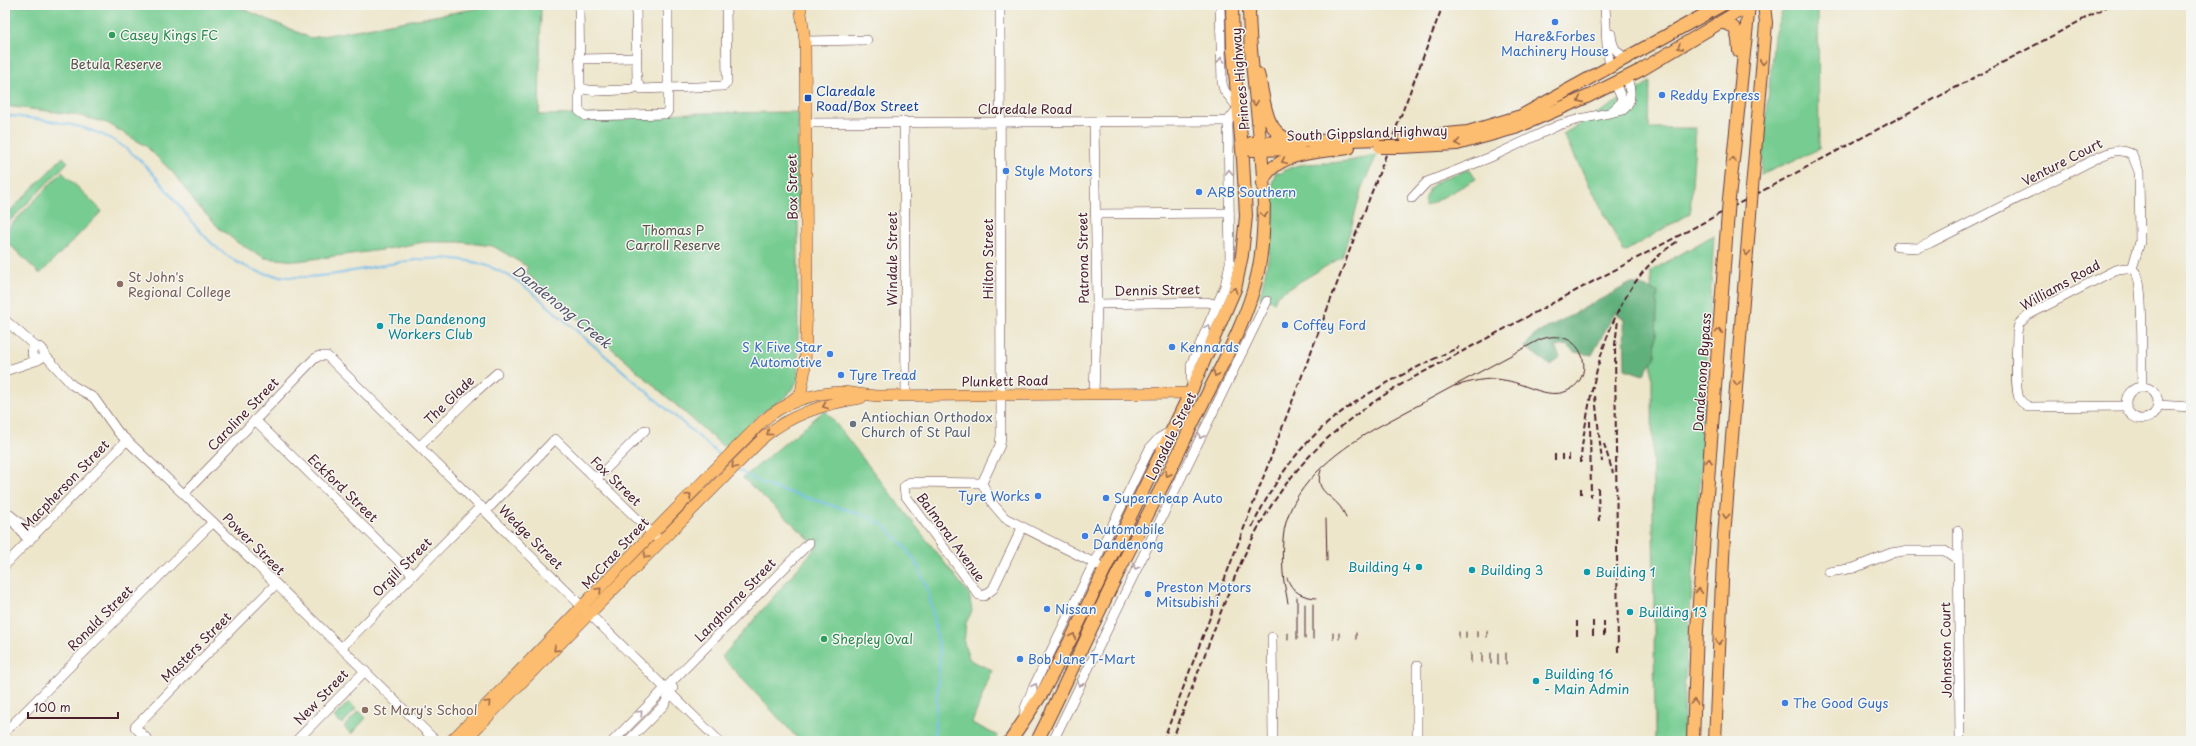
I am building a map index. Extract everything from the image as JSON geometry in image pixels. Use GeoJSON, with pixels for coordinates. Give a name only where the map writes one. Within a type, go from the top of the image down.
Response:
{"type":"FeatureCollection","features":[{"type":"Feature","properties":{"kind":"highway","name":"Princes Highway"},"geometry":{"type":"LineString","coordinates":[[1232,5],[1234,69],[1242,147]]}},
{"type":"Feature","properties":{"kind":"highway"},"geometry":{"type":"LineString","coordinates":[[1234,69],[1238,5]]}},
{"type":"Feature","properties":{"kind":"highway","name":"Princes Highway"},"geometry":{"type":"LineString","coordinates":[[1249,5],[1250,54],[1259,146]]}},
{"type":"Feature","properties":{"kind":"highway","name":"South Gippsland Highway"},"geometry":{"type":"LineString","coordinates":[[1403,143],[1468,132],[1511,120],[1549,102],[1722,5]]}},
{"type":"Feature","properties":{"kind":"highway","name":"South Gippsland Highway"},"geometry":{"type":"LineString","coordinates":[[1259,146],[1292,140],[1446,145],[1483,138],[1527,123],[1615,83],[1718,25],[1749,5]]}},
{"type":"Feature","properties":{"kind":"highway","name":"Dandenong Bypass"},"geometry":{"type":"LineString","coordinates":[[1693,741],[1697,622],[1729,199],[1749,5]]}},
{"type":"Feature","properties":{"kind":"highway"},"geometry":{"type":"LineString","coordinates":[[1764,5],[1766,23]]}},
{"type":"Feature","properties":{"kind":"highway"},"geometry":{"type":"LineString","coordinates":[[1715,741],[1724,536],[1766,23],[1769,12],[1774,5]]}},
{"type":"Feature","properties":{"kind":"highway"},"geometry":{"type":"LineString","coordinates":[[1718,25],[1731,24],[1736,31],[1742,80]]}},
{"type":"Feature","properties":{"kind":"highway"},"geometry":{"type":"LineString","coordinates":[[1250,54],[1262,87],[1271,125],[1279,135],[1292,140]]}},
{"type":"Feature","properties":{"kind":"highway"},"geometry":{"type":"LineString","coordinates":[[1610,68],[1626,77]]}},
{"type":"Feature","properties":{"kind":"highway"},"geometry":{"type":"LineString","coordinates":[[1610,68],[1615,83]]}},
{"type":"Feature","properties":{"kind":"highway","name":"South Gippsland Highway"},"geometry":{"type":"LineString","coordinates":[[1242,147],[1349,148],[1382,143]]}},
{"type":"Feature","properties":{"kind":"highway","name":"Lonsdale Street"},"geometry":{"type":"LineString","coordinates":[[1037,741],[1117,574],[1182,446],[1245,313],[1260,262],[1264,221],[1259,146]]}},
{"type":"Feature","properties":{"kind":"highway","name":"Lonsdale Street"},"geometry":{"type":"LineString","coordinates":[[1010,741],[1024,722],[1058,665],[1190,394],[1228,308],[1240,266],[1246,216],[1242,147]]}},
{"type":"Feature","properties":{"kind":"highway"},"geometry":{"type":"LineString","coordinates":[[1262,183],[1271,168],[1288,159],[1349,148]]}},
{"type":"Feature","properties":{"kind":"highway"},"geometry":{"type":"LineString","coordinates":[[1190,394],[1205,398]]}},
{"type":"Feature","properties":{"kind":"highway"},"geometry":{"type":"LineString","coordinates":[[1106,569],[1117,574]]}},
{"type":"Feature","properties":{"kind":"main road","name":"Box Street"},"geometry":{"type":"LineString","coordinates":[[800,5],[805,41],[807,297],[805,369],[809,398]]}},
{"type":"Feature","properties":{"kind":"main road","name":"Box Street"},"geometry":{"type":"LineString","coordinates":[[779,409],[800,394],[805,369]]}},
{"type":"Feature","properties":{"kind":"main road","name":"Plunkett Road"},"geometry":{"type":"LineString","coordinates":[[809,398],[841,392],[877,396],[1134,394],[1157,398],[1190,394]]}},
{"type":"Feature","properties":{"kind":"main road","name":"Plunkett Road"},"geometry":{"type":"LineString","coordinates":[[795,417],[835,402],[877,396]]}},
{"type":"Feature","properties":{"kind":"main road","name":"McCrae Street"},"geometry":{"type":"LineString","coordinates":[[464,741],[656,537],[742,451],[767,418],[779,409],[809,398]]}},
{"type":"Feature","properties":{"kind":"main road"},"geometry":{"type":"LineString","coordinates":[[795,417],[804,409],[809,398]]}},
{"type":"Feature","properties":{"kind":"main road","name":"McCrae Street"},"geometry":{"type":"LineString","coordinates":[[742,451],[770,431],[795,417]]}},
{"type":"Feature","properties":{"kind":"main road","name":"McCrae Street"},"geometry":{"type":"LineString","coordinates":[[451,741],[587,610]]}},
{"type":"Feature","properties":{"kind":"street"},"geometry":{"type":"LineString","coordinates":[[579,5],[579,83],[582,89]]}},
{"type":"Feature","properties":{"kind":"street"},"geometry":{"type":"LineString","coordinates":[[636,5],[636,58],[638,86]]}},
{"type":"Feature","properties":{"kind":"street"},"geometry":{"type":"LineString","coordinates":[[582,89],[579,94],[580,111],[586,116],[666,114],[668,111],[668,5]]}},
{"type":"Feature","properties":{"kind":"street"},"geometry":{"type":"LineString","coordinates":[[638,86],[641,89],[724,86],[727,82],[726,5]]}},
{"type":"Feature","properties":{"kind":"street","name":"Hilton Street"},"geometry":{"type":"LineString","coordinates":[[982,483],[1000,445],[1000,5]]}},
{"type":"Feature","properties":{"kind":"street","name":"Princes Highway"},"geometry":{"type":"LineString","coordinates":[[1220,5],[1222,83],[1226,92],[1238,108]]}},
{"type":"Feature","properties":{"kind":"street"},"geometry":{"type":"LineString","coordinates":[[1606,5],[1613,46],[1620,54],[1629,58]]}},
{"type":"Feature","properties":{"kind":"street"},"geometry":{"type":"LineString","coordinates":[[1606,5],[1607,46],[1610,68]]}},
{"type":"Feature","properties":{"kind":"street"},"geometry":{"type":"LineString","coordinates":[[805,41],[867,40]]}},
{"type":"Feature","properties":{"kind":"street"},"geometry":{"type":"LineString","coordinates":[[579,59],[636,58]]}},
{"type":"Feature","properties":{"kind":"street"},"geometry":{"type":"LineString","coordinates":[[1412,198],[1422,186],[1432,180],[1491,157],[1565,123],[1623,110],[1628,105],[1630,88],[1626,77]]}},
{"type":"Feature","properties":{"kind":"street"},"geometry":{"type":"LineString","coordinates":[[1610,113],[1617,108],[1622,99],[1615,83]]}},
{"type":"Feature","properties":{"kind":"street"},"geometry":{"type":"LineString","coordinates":[[582,89],[632,89],[638,86]]}},
{"type":"Feature","properties":{"kind":"street"},"geometry":{"type":"LineString","coordinates":[[1228,121],[1238,108]]}},
{"type":"Feature","properties":{"kind":"street","name":"Claredale Road"},"geometry":{"type":"LineString","coordinates":[[805,123],[904,121],[1228,121]]}},
{"type":"Feature","properties":{"kind":"street","name":"Windale Street"},"geometry":{"type":"LineString","coordinates":[[904,121],[906,396]]}},
{"type":"Feature","properties":{"kind":"street","name":"Lonsdale Street"},"geometry":{"type":"LineString","coordinates":[[1190,394],[1191,365],[1218,305],[1227,280],[1230,264],[1228,121]]}},
{"type":"Feature","properties":{"kind":"street","name":"Patrona Street"},"geometry":{"type":"LineString","coordinates":[[1094,122],[1097,304],[1094,394]]}},
{"type":"Feature","properties":{"kind":"street","name":"Venture Court"},"geometry":{"type":"LineString","coordinates":[[1897,247],[1918,248],[1930,244],[2101,156],[2114,150],[2124,150],[2132,154],[2139,172],[2140,242],[2132,269]]}},
{"type":"Feature","properties":{"kind":"street"},"geometry":{"type":"LineString","coordinates":[[1095,214],[1229,213]]}},
{"type":"Feature","properties":{"kind":"street","name":"Williams Road"},"geometry":{"type":"LineString","coordinates":[[2126,406],[2030,407],[2023,404],[2018,398],[2017,387],[2017,332],[2019,324],[2028,315],[2115,270],[2125,267],[2132,269]]}},
{"type":"Feature","properties":{"kind":"street"},"geometry":{"type":"LineString","coordinates":[[2132,269],[2137,275],[2140,292],[2142,387]]}},
{"type":"Feature","properties":{"kind":"street","name":"Lonsdale Street"},"geometry":{"type":"LineString","coordinates":[[1053,741],[1267,301]]}},
{"type":"Feature","properties":{"kind":"street","name":"Dennis Street"},"geometry":{"type":"LineString","coordinates":[[1097,304],[1207,302],[1218,305]]}},
{"type":"Feature","properties":{"kind":"street","name":"Power Street"},"geometry":{"type":"LineString","coordinates":[[5,320],[24,336],[36,355],[55,366],[72,385],[94,398],[113,426],[342,647],[436,741]]}},
{"type":"Feature","properties":{"kind":"street"},"geometry":{"type":"LineString","coordinates":[[5,371],[20,365],[36,355]]}},
{"type":"Feature","properties":{"kind":"street","name":"Caroline Street"},"geometry":{"type":"LineString","coordinates":[[184,494],[314,359],[322,355]]}},
{"type":"Feature","properties":{"kind":"street","name":"Wedge Street"},"geometry":{"type":"LineString","coordinates":[[322,355],[330,359],[420,446],[719,741]]}},
{"type":"Feature","properties":{"kind":"street","name":"The Glade"},"geometry":{"type":"LineString","coordinates":[[420,446],[497,373]]}},
{"type":"Feature","properties":{"kind":"street"},"geometry":{"type":"LineString","coordinates":[[2142,387],[2152,391],[2155,395],[2157,405],[2152,415],[2142,419],[2132,415],[2126,406],[2126,401],[2131,391],[2142,387]]}},
{"type":"Feature","properties":{"kind":"street"},"geometry":{"type":"LineString","coordinates":[[1205,398],[1217,403]]}},
{"type":"Feature","properties":{"kind":"street"},"geometry":{"type":"LineString","coordinates":[[2157,405],[2191,407]]}},
{"type":"Feature","properties":{"kind":"street","name":"Eckford Street"},"geometry":{"type":"LineString","coordinates":[[255,420],[413,575]]}},
{"type":"Feature","properties":{"kind":"street"},"geometry":{"type":"LineString","coordinates":[[596,479],[645,430]]}},
{"type":"Feature","properties":{"kind":"street","name":"Lonsdale Street"},"geometry":{"type":"LineString","coordinates":[[1024,722],[1028,701],[1152,445],[1159,438],[1172,431]]}},
{"type":"Feature","properties":{"kind":"street","name":"Orgill Street"},"geometry":{"type":"LineString","coordinates":[[342,647],[413,575],[555,439]]}},
{"type":"Feature","properties":{"kind":"street","name":"Fox Street"},"geometry":{"type":"LineString","coordinates":[[555,439],[656,537]]}},
{"type":"Feature","properties":{"kind":"street","name":"Macpherson Street"},"geometry":{"type":"LineString","coordinates":[[5,565],[127,440]]}},
{"type":"Feature","properties":{"kind":"street"},"geometry":{"type":"LineString","coordinates":[[1182,446],[1184,470]]}},
{"type":"Feature","properties":{"kind":"street","name":"Balmoral Avenue"},"geometry":{"type":"LineString","coordinates":[[982,483],[910,482],[904,487],[905,495],[973,590],[984,596],[993,589],[1022,528]]}},
{"type":"Feature","properties":{"kind":"street"},"geometry":{"type":"LineString","coordinates":[[982,483],[993,504],[1005,518],[1022,528],[1106,569]]}},
{"type":"Feature","properties":{"kind":"street"},"geometry":{"type":"LineString","coordinates":[[7,513],[32,538]]}},
{"type":"Feature","properties":{"kind":"street","name":"Ronald Street"},"geometry":{"type":"LineString","coordinates":[[5,732],[213,522]]}},
{"type":"Feature","properties":{"kind":"street","name":"Johnston Court"},"geometry":{"type":"LineString","coordinates":[[1958,531],[1957,559],[1960,741]]}},
{"type":"Feature","properties":{"kind":"street","name":"Langhorne Street"},"geometry":{"type":"LineString","coordinates":[[613,741],[669,690],[680,675],[809,543]]}},
{"type":"Feature","properties":{"kind":"street"},"geometry":{"type":"LineString","coordinates":[[1829,572],[1854,568],[1891,553],[1904,551],[1945,551],[1957,559]]}},
{"type":"Feature","properties":{"kind":"street"},"geometry":{"type":"LineString","coordinates":[[1117,574],[1130,580]]}},
{"type":"Feature","properties":{"kind":"street","name":"Masters Street"},"geometry":{"type":"LineString","coordinates":[[149,741],[135,727],[276,584]]}},
{"type":"Feature","properties":{"kind":"street"},"geometry":{"type":"LineString","coordinates":[[1272,637],[1273,741]]}},
{"type":"Feature","properties":{"kind":"street"},"geometry":{"type":"LineString","coordinates":[[1417,666],[1417,741]]}},
{"type":"Feature","properties":{"kind":"street","name":"New Street"},"geometry":{"type":"LineString","coordinates":[[296,741],[365,671]]}},
{"type":"Feature","properties":{"kind":"street","name":"Langhorne Street"},"geometry":{"type":"LineString","coordinates":[[628,741],[664,704],[669,690]]}},
{"type":"Feature","properties":{"kind":"green space"},"geometry":{"type":"Polygon","coordinates":[[[5,5],[234,5],[311,38],[496,5],[541,5],[539,115],[798,112],[798,380],[787,396],[760,414],[726,449],[525,272],[528,267],[493,246],[460,242],[424,242],[382,250],[297,261],[265,258],[238,243],[219,228],[196,204],[174,174],[146,146],[107,123],[72,114],[5,106],[5,5]]]}},
{"type":"Feature","properties":{"kind":"green space"},"geometry":{"type":"Polygon","coordinates":[[[1786,5],[1818,5],[1819,149],[1761,175],[1774,35],[1786,5]]]}},
{"type":"Feature","properties":{"kind":"green space"},"geometry":{"type":"Polygon","coordinates":[[[1650,82],[1649,128],[1696,128],[1690,213],[1624,252],[1563,134],[1650,82]]]}},
{"type":"Feature","properties":{"kind":"green space"},"geometry":{"type":"Polygon","coordinates":[[[1377,155],[1362,187],[1342,257],[1277,295],[1274,302],[1260,297],[1269,255],[1271,188],[1276,171],[1280,174],[1293,167],[1301,165],[1333,163],[1377,155]]]}},
{"type":"Feature","properties":{"kind":"green space"},"geometry":{"type":"Polygon","coordinates":[[[63,157],[68,162],[5,226],[5,216],[63,157]]]}},
{"type":"Feature","properties":{"kind":"green space"},"geometry":{"type":"Polygon","coordinates":[[[1470,169],[1476,179],[1425,207],[1426,198],[1433,185],[1439,181],[1470,169]]]}},
{"type":"Feature","properties":{"kind":"green space"},"geometry":{"type":"Polygon","coordinates":[[[62,172],[102,211],[40,274],[5,240],[5,231],[62,172]]]}},
{"type":"Feature","properties":{"kind":"green space"},"geometry":{"type":"Polygon","coordinates":[[[1714,235],[1700,482],[1684,692],[1684,741],[1655,741],[1651,271],[1714,235]]]}},
{"type":"Feature","properties":{"kind":"green space"},"geometry":{"type":"Polygon","coordinates":[[[1631,283],[1658,292],[1655,358],[1643,375],[1625,369],[1624,319],[1615,312],[1592,355],[1574,352],[1566,345],[1555,347],[1560,357],[1550,365],[1525,347],[1534,335],[1631,283]]]}},
{"type":"Feature","properties":{"kind":"green space"},"geometry":{"type":"Polygon","coordinates":[[[825,410],[969,594],[972,611],[966,623],[964,643],[967,653],[970,660],[992,670],[972,723],[998,736],[994,741],[800,741],[722,657],[817,546],[743,478],[825,410]]]}},
{"type":"Feature","properties":{"kind":"green space"},"geometry":{"type":"Polygon","coordinates":[[[349,702],[356,709],[342,724],[334,717],[349,702]]]}},
{"type":"Feature","properties":{"kind":"green space"},"geometry":{"type":"Polygon","coordinates":[[[359,711],[366,718],[351,734],[344,727],[359,711]]]}},
{"type":"Feature","properties":{"kind":"waterway","name":"Dandenong Creek"},"geometry":{"type":"LineString","coordinates":[[5,115],[74,125],[88,129],[113,140],[134,155],[152,172],[199,231],[217,248],[238,263],[262,273],[282,277],[313,277],[394,263],[441,258],[464,260],[487,266],[509,276],[532,292],[722,457]]}},
{"type":"Feature","properties":{"kind":"waterway","name":"Dandenong Creek"},"geometry":{"type":"LineString","coordinates":[[738,470],[765,485],[867,516],[885,526],[905,547],[917,564],[929,594],[940,652],[934,741]]}},
{"type":"Feature","properties":{"kind":"tram line"},"geometry":{"type":"LineString","coordinates":[[1288,603],[1282,560],[1286,521],[1293,504],[1303,488],[1330,460],[1345,448],[1376,428],[1539,340],[1554,337],[1566,339],[1575,345],[1581,354],[1584,364],[1582,374],[1577,384],[1567,391],[1559,393],[1543,392],[1511,381],[1497,379],[1479,380],[1455,386]]}},
{"type":"Feature","properties":{"kind":"tram line"},"geometry":{"type":"LineString","coordinates":[[1321,470],[1319,479],[1320,485],[1343,510],[1346,518]]}},
{"type":"Feature","properties":{"kind":"tram line"},"geometry":{"type":"LineString","coordinates":[[1326,519],[1327,561]]}},
{"type":"Feature","properties":{"kind":"tram line"},"geometry":{"type":"LineString","coordinates":[[1287,578],[1289,583],[1298,593],[1316,598]]}},
{"type":"Feature","properties":{"kind":"tram line"},"geometry":{"type":"LineString","coordinates":[[1297,597],[1297,639]]}},
{"type":"Feature","properties":{"kind":"tram line"},"geometry":{"type":"LineString","coordinates":[[1305,604],[1305,639]]}},
{"type":"Feature","properties":{"kind":"tram line"},"geometry":{"type":"LineString","coordinates":[[1313,604],[1313,639]]}},
{"type":"Feature","properties":{"kind":"tram line"},"geometry":{"type":"LineString","coordinates":[[1477,631],[1477,637]]}},
{"type":"Feature","properties":{"kind":"tram line"},"geometry":{"type":"LineString","coordinates":[[1487,631],[1487,637]]}},
{"type":"Feature","properties":{"kind":"tram line"},"geometry":{"type":"LineString","coordinates":[[1459,632],[1459,638]]}},
{"type":"Feature","properties":{"kind":"tram line"},"geometry":{"type":"LineString","coordinates":[[1466,632],[1466,638]]}},
{"type":"Feature","properties":{"kind":"tram line"},"geometry":{"type":"LineString","coordinates":[[1288,633],[1288,640]]}},
{"type":"Feature","properties":{"kind":"tram line"},"geometry":{"type":"LineString","coordinates":[[1333,633],[1333,639]]}},
{"type":"Feature","properties":{"kind":"tram line"},"geometry":{"type":"LineString","coordinates":[[1339,633],[1339,639]]}},
{"type":"Feature","properties":{"kind":"tram line"},"geometry":{"type":"LineString","coordinates":[[1356,633],[1356,639]]}},
{"type":"Feature","properties":{"kind":"tram line"},"geometry":{"type":"LineString","coordinates":[[1471,653],[1471,663]]}},
{"type":"Feature","properties":{"kind":"tram line"},"geometry":{"type":"LineString","coordinates":[[1482,653],[1482,663]]}},
{"type":"Feature","properties":{"kind":"tram line"},"geometry":{"type":"LineString","coordinates":[[1491,653],[1491,664]]}},
{"type":"Feature","properties":{"kind":"tram line"},"geometry":{"type":"LineString","coordinates":[[1498,653],[1498,664]]}},
{"type":"Feature","properties":{"kind":"tram line"},"geometry":{"type":"LineString","coordinates":[[1506,653],[1506,664]]}},
{"type":"Feature","properties":{"kind":"railway"},"geometry":{"type":"LineString","coordinates":[[1163,741],[1443,5]]}},
{"type":"Feature","properties":{"kind":"railway"},"geometry":{"type":"LineString","coordinates":[[1172,741],[1230,589],[1243,558],[1267,512],[1304,462],[1319,446],[1352,418],[1407,381],[2110,5]]}},
{"type":"Feature","properties":{"kind":"railway"},"geometry":{"type":"LineString","coordinates":[[1581,463],[1583,437],[1593,387],[1606,339],[1616,316],[1627,294],[1641,274],[1658,256],[1678,241]]}},
{"type":"Feature","properties":{"kind":"railway"},"geometry":{"type":"LineString","coordinates":[[1618,320],[1615,345],[1618,652]]}},
{"type":"Feature","properties":{"kind":"railway"},"geometry":{"type":"LineString","coordinates":[[1252,527],[1271,491],[1291,461],[1313,437],[1337,416],[1363,397],[1423,364],[1459,347]]}},
{"type":"Feature","properties":{"kind":"railway"},"geometry":{"type":"LineString","coordinates":[[1595,396],[1602,462]]}},
{"type":"Feature","properties":{"kind":"railway"},"geometry":{"type":"LineString","coordinates":[[1590,421],[1591,497]]}},
{"type":"Feature","properties":{"kind":"railway"},"geometry":{"type":"LineString","coordinates":[[1604,444],[1613,473]]}},
{"type":"Feature","properties":{"kind":"railway"},"geometry":{"type":"LineString","coordinates":[[1555,454],[1555,463]]}},
{"type":"Feature","properties":{"kind":"railway"},"geometry":{"type":"LineString","coordinates":[[1562,454],[1562,463]]}},
{"type":"Feature","properties":{"kind":"railway"},"geometry":{"type":"LineString","coordinates":[[1569,454],[1569,463]]}},
{"type":"Feature","properties":{"kind":"railway"},"geometry":{"type":"LineString","coordinates":[[1581,488],[1581,497]]}},
{"type":"Feature","properties":{"kind":"railway"},"geometry":{"type":"LineString","coordinates":[[1598,488],[1599,524]]}},
{"type":"Feature","properties":{"kind":"railway"},"geometry":{"type":"LineString","coordinates":[[1577,621],[1577,636]]}},
{"type":"Feature","properties":{"kind":"railway"},"geometry":{"type":"LineString","coordinates":[[1593,621],[1593,636]]}},
{"type":"Feature","properties":{"kind":"railway"},"geometry":{"type":"LineString","coordinates":[[1604,621],[1604,636]]}},
{"type":"Feature","properties":{"kind":"place","name":"Hare&Forbes Machinery House"},"geometry":{"type":"Point","coordinates":[1555,22]}},
{"type":"Feature","properties":{"kind":"place","name":"Casey Kings FC"},"geometry":{"type":"Point","coordinates":[112,35]}},
{"type":"Feature","properties":{"kind":"place","name":"Reddy Express"},"geometry":{"type":"Point","coordinates":[1662,95]}},
{"type":"Feature","properties":{"kind":"place","name":"Claredale Road/Box Street"},"geometry":{"type":"Point","coordinates":[808,98]}},
{"type":"Feature","properties":{"kind":"place","name":"Style Motors"},"geometry":{"type":"Point","coordinates":[1006,171]}},
{"type":"Feature","properties":{"kind":"place","name":"ARB Southern"},"geometry":{"type":"Point","coordinates":[1199,192]}},
{"type":"Feature","properties":{"kind":"place","name":"St John's Regional College"},"geometry":{"type":"Point","coordinates":[120,284]}},
{"type":"Feature","properties":{"kind":"place","name":"Coffey Ford"},"geometry":{"type":"Point","coordinates":[1285,325]}},
{"type":"Feature","properties":{"kind":"place","name":"The Dandenong Workers Club"},"geometry":{"type":"Point","coordinates":[380,326]}},
{"type":"Feature","properties":{"kind":"place","name":"Kennards"},"geometry":{"type":"Point","coordinates":[1172,347]}},
{"type":"Feature","properties":{"kind":"place","name":"S K Five Star Automotive"},"geometry":{"type":"Point","coordinates":[830,354]}},
{"type":"Feature","properties":{"kind":"place","name":"Tyre Tread"},"geometry":{"type":"Point","coordinates":[841,375]}},
{"type":"Feature","properties":{"kind":"place","name":"Antiochian Orthodox Church of St Paul"},"geometry":{"type":"Point","coordinates":[853,424]}},
{"type":"Feature","properties":{"kind":"place","name":"Tyre Works"},"geometry":{"type":"Point","coordinates":[1038,496]}},
{"type":"Feature","properties":{"kind":"place","name":"Supercheap Auto"},"geometry":{"type":"Point","coordinates":[1106,498]}},
{"type":"Feature","properties":{"kind":"place","name":"Automobile Dandenong"},"geometry":{"type":"Point","coordinates":[1085,536]}},
{"type":"Feature","properties":{"kind":"place","name":"Building 4"},"geometry":{"type":"Point","coordinates":[1419,567]}},
{"type":"Feature","properties":{"kind":"place","name":"Building 3"},"geometry":{"type":"Point","coordinates":[1472,570]}},
{"type":"Feature","properties":{"kind":"place","name":"Building 1"},"geometry":{"type":"Point","coordinates":[1587,572]}},
{"type":"Feature","properties":{"kind":"place","name":"Preston Motors Mitsubishi"},"geometry":{"type":"Point","coordinates":[1148,594]}},
{"type":"Feature","properties":{"kind":"place","name":"Nissan"},"geometry":{"type":"Point","coordinates":[1047,609]}},
{"type":"Feature","properties":{"kind":"place","name":"Building 13"},"geometry":{"type":"Point","coordinates":[1630,612]}},
{"type":"Feature","properties":{"kind":"place","name":"Shepley Oval"},"geometry":{"type":"Point","coordinates":[824,639]}},
{"type":"Feature","properties":{"kind":"place","name":"Bob Jane T-Mart"},"geometry":{"type":"Point","coordinates":[1020,659]}},
{"type":"Feature","properties":{"kind":"place","name":"Building 16 - Main Admin"},"geometry":{"type":"Point","coordinates":[1536,681]}},
{"type":"Feature","properties":{"kind":"place","name":"The Good Guys"},"geometry":{"type":"Point","coordinates":[1785,703]}},
{"type":"Feature","properties":{"kind":"place","name":"St Mary's School"},"geometry":{"type":"Point","coordinates":[365,710]}},
{"type":"Feature","properties":{"kind":"park label","name":"Betula Reserve"},"geometry":{"type":"Point","coordinates":[116,64]}},
{"type":"Feature","properties":{"kind":"park label","name":"Thomas P Carroll Reserve"},"geometry":{"type":"Point","coordinates":[673,238]}}]}
